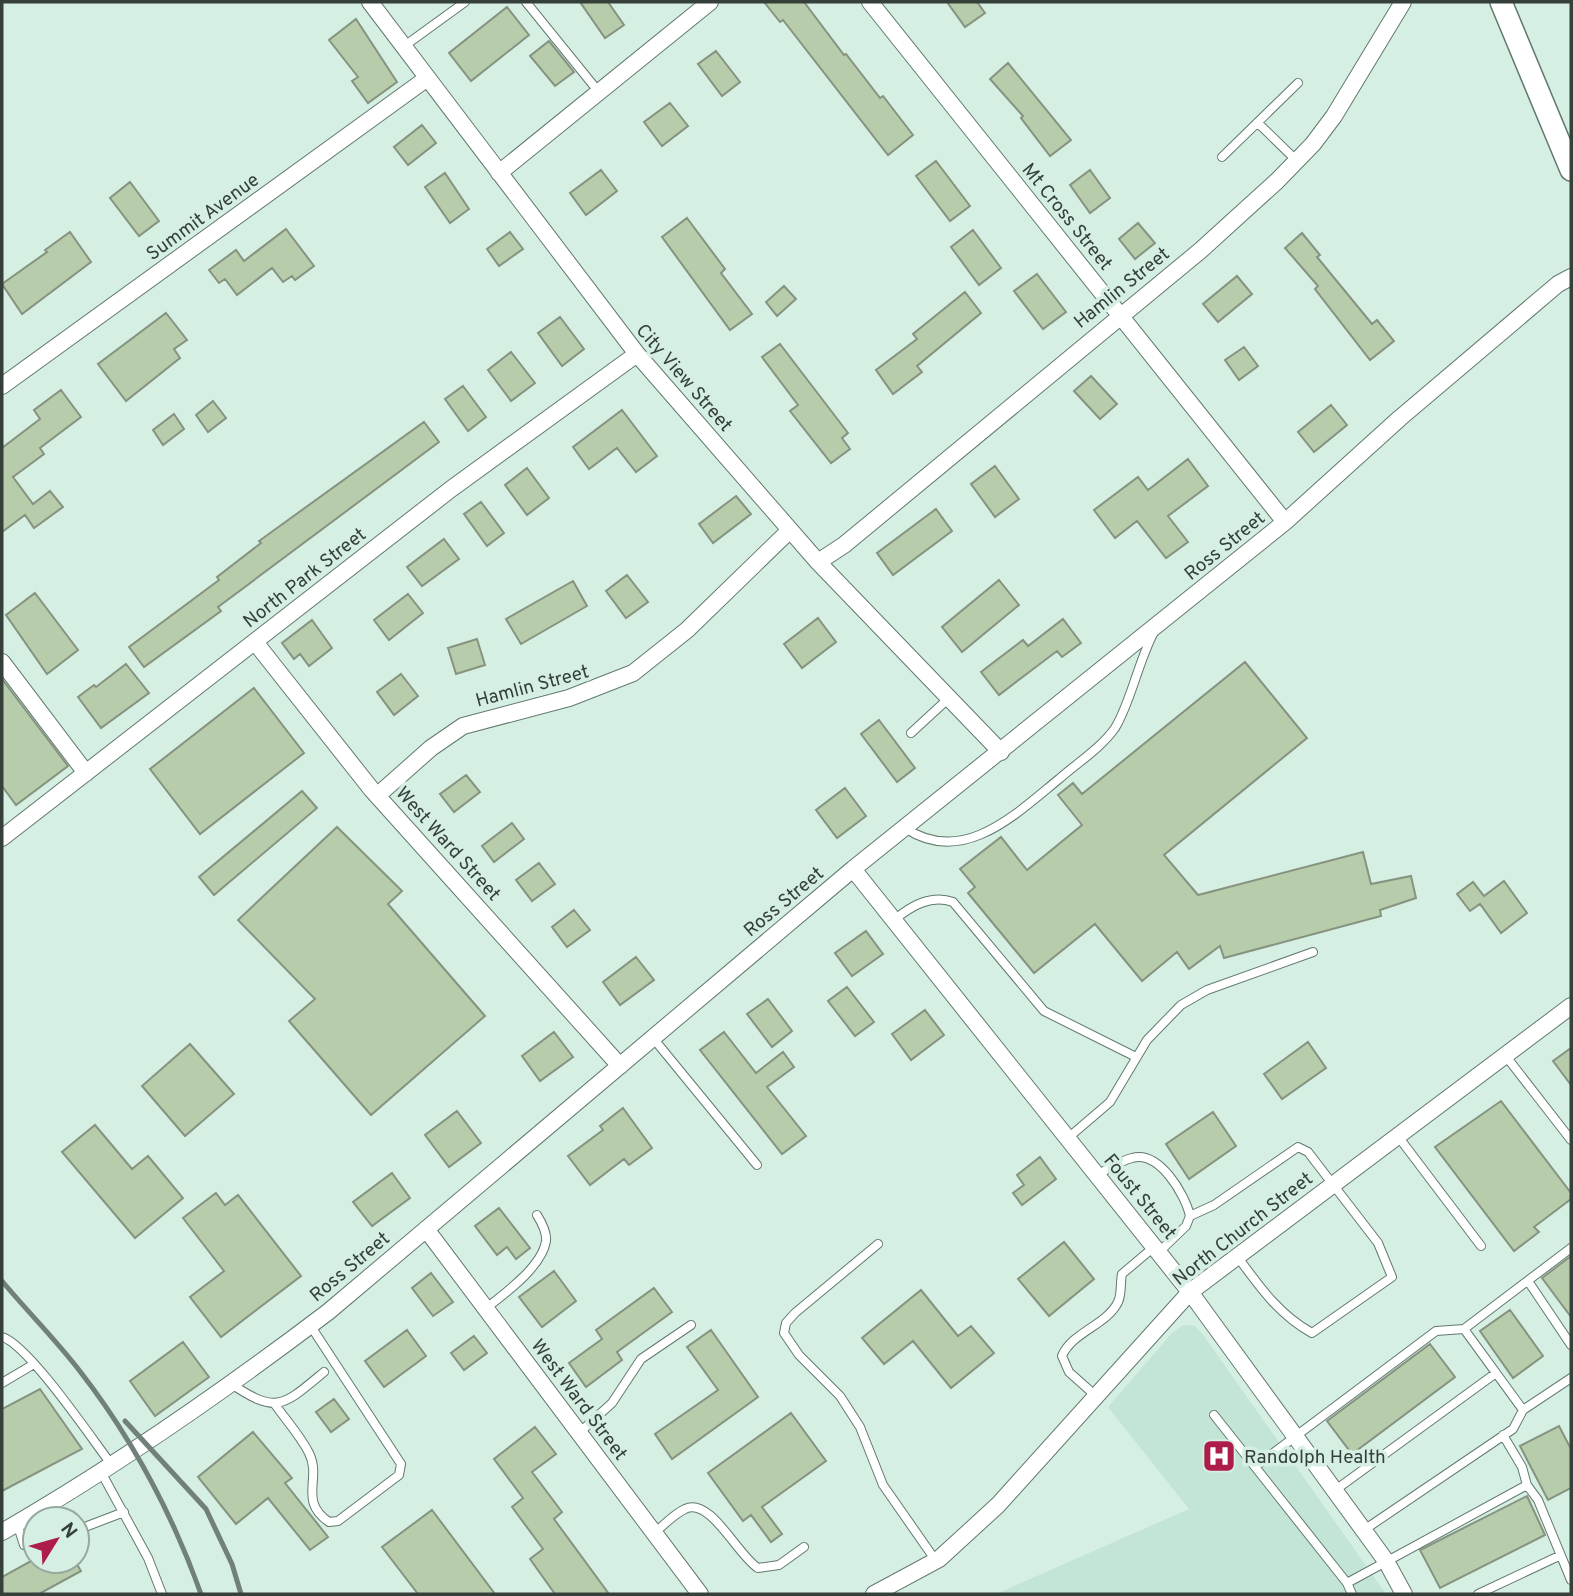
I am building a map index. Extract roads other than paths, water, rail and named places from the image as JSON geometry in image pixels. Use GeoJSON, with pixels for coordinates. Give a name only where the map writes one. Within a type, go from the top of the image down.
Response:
{"type":"FeatureCollection","features":[{"type":"Feature","properties":{"kind":"main road"},"geometry":{"type":"LineString","coordinates":[[1501,2],[1571,170]]}},
{"type":"Feature","properties":{"kind":"street","name":"City View Street"},"geometry":{"type":"LineString","coordinates":[[370,2],[637,354],[818,562],[1001,752]]}},
{"type":"Feature","properties":{"kind":"street"},"geometry":{"type":"LineString","coordinates":[[499,173],[710,2]]}},
{"type":"Feature","properties":{"kind":"street","name":"Mt Cross Street"},"geometry":{"type":"LineString","coordinates":[[870,2],[1285,522]]}},
{"type":"Feature","properties":{"kind":"street","name":"Hamlin Street"},"geometry":{"type":"LineString","coordinates":[[818,562],[844,545],[1120,314],[1201,250],[1297,161],[1334,116],[1403,2]]}},
{"type":"Feature","properties":{"kind":"street","name":"Summit Avenue"},"geometry":{"type":"LineString","coordinates":[[2,386],[426,79]]}},
{"type":"Feature","properties":{"kind":"street","name":"Ross Street"},"geometry":{"type":"LineString","coordinates":[[2,1532],[106,1468],[310,1325],[853,869],[1285,522],[1400,418],[1558,284],[1571,277]]}},
{"type":"Feature","properties":{"kind":"street","name":"North Park Street"},"geometry":{"type":"LineString","coordinates":[[2,838],[451,489],[637,354]]}},
{"type":"Feature","properties":{"kind":"street","name":"Hamlin Street"},"geometry":{"type":"LineString","coordinates":[[378,795],[431,748],[463,726],[602,688],[648,663],[687,630],[790,530]]}},
{"type":"Feature","properties":{"kind":"street","name":"West Ward Street"},"geometry":{"type":"LineString","coordinates":[[255,642],[378,795],[620,1066]]}},
{"type":"Feature","properties":{"kind":"street"},"geometry":{"type":"LineString","coordinates":[[2,662],[86,773]]}},
{"type":"Feature","properties":{"kind":"street","name":"Foust Street"},"geometry":{"type":"LineString","coordinates":[[853,869],[1190,1292],[1386,1561],[1404,1594]]}},
{"type":"Feature","properties":{"kind":"street","name":"North Church Street"},"geometry":{"type":"LineString","coordinates":[[874,1594],[936,1561],[998,1505],[1190,1292],[1571,1006]]}},
{"type":"Feature","properties":{"kind":"street","name":"West Ward Street"},"geometry":{"type":"LineString","coordinates":[[426,1229],[700,1594]]}},
{"type":"Feature","properties":{"kind":"lane"},"geometry":{"type":"LineString","coordinates":[[403,47],[465,2]]}},
{"type":"Feature","properties":{"kind":"lane"},"geometry":{"type":"LineString","coordinates":[[526,2],[598,91]]}},
{"type":"Feature","properties":{"kind":"lane"},"geometry":{"type":"LineString","coordinates":[[1222,157],[1298,83]]}},
{"type":"Feature","properties":{"kind":"lane"},"geometry":{"type":"LineString","coordinates":[[1258,122],[1297,161]]}},
{"type":"Feature","properties":{"kind":"lane"},"geometry":{"type":"LineString","coordinates":[[905,828],[928,840],[959,841],[985,834],[1013,817],[1113,730],[1142,654],[1156,628]]}},
{"type":"Feature","properties":{"kind":"lane"},"geometry":{"type":"LineString","coordinates":[[911,733],[949,698]]}},
{"type":"Feature","properties":{"kind":"lane"},"geometry":{"type":"LineString","coordinates":[[894,920],[922,902],[939,899],[954,902],[1044,1010],[1136,1057]]}},
{"type":"Feature","properties":{"kind":"lane"},"geometry":{"type":"LineString","coordinates":[[1068,1138],[1110,1102],[1147,1040],[1181,1005],[1207,990],[1313,952]]}},
{"type":"Feature","properties":{"kind":"lane"},"geometry":{"type":"LineString","coordinates":[[653,1038],[757,1165]]}},
{"type":"Feature","properties":{"kind":"lane"},"geometry":{"type":"LineString","coordinates":[[1505,1055],[1571,1140]]}},
{"type":"Feature","properties":{"kind":"lane"},"geometry":{"type":"LineString","coordinates":[[1397,1135],[1481,1246]]}},
{"type":"Feature","properties":{"kind":"lane"},"geometry":{"type":"LineString","coordinates":[[1190,1216],[1214,1205],[1298,1147],[1308,1152],[1378,1243],[1392,1277],[1360,1302],[1312,1333],[1293,1323],[1275,1306],[1237,1256]]}},
{"type":"Feature","properties":{"kind":"lane"},"geometry":{"type":"LineString","coordinates":[[1097,1175],[1133,1157],[1143,1157],[1164,1172],[1181,1193],[1190,1216],[1186,1226],[1122,1274],[1120,1298],[1115,1308],[1068,1347],[1062,1356],[1069,1372],[1097,1397]]}},
{"type":"Feature","properties":{"kind":"lane"},"geometry":{"type":"LineString","coordinates":[[485,1308],[519,1282],[546,1242],[545,1228],[537,1215]]}},
{"type":"Feature","properties":{"kind":"lane"},"geometry":{"type":"LineString","coordinates":[[878,1244],[795,1313],[786,1323],[784,1333],[799,1355],[840,1396],[860,1427],[883,1485],[936,1561]]}},
{"type":"Feature","properties":{"kind":"lane"},"geometry":{"type":"LineString","coordinates":[[1256,1466],[1436,1331],[1464,1329],[1571,1248]]}},
{"type":"Feature","properties":{"kind":"lane"},"geometry":{"type":"LineString","coordinates":[[1528,1281],[1571,1345]]}},
{"type":"Feature","properties":{"kind":"lane"},"geometry":{"type":"LineString","coordinates":[[274,1403],[310,1454],[313,1482],[311,1501],[329,1522],[338,1521],[399,1475],[401,1464],[310,1325]]}},
{"type":"Feature","properties":{"kind":"lane"},"geometry":{"type":"LineString","coordinates":[[579,1433],[612,1403],[641,1359],[691,1325]]}},
{"type":"Feature","properties":{"kind":"lane"},"geometry":{"type":"LineString","coordinates":[[1464,1329],[1523,1410]]}},
{"type":"Feature","properties":{"kind":"lane"},"geometry":{"type":"LineString","coordinates":[[2,1337],[8,1338],[34,1364],[106,1468],[162,1594]]}},
{"type":"Feature","properties":{"kind":"lane"},"geometry":{"type":"LineString","coordinates":[[2,1383],[34,1364]]}},
{"type":"Feature","properties":{"kind":"lane"},"geometry":{"type":"LineString","coordinates":[[230,1383],[258,1401],[274,1403],[289,1401],[324,1373]]}},
{"type":"Feature","properties":{"kind":"lane"},"geometry":{"type":"LineString","coordinates":[[1334,1491],[1496,1373]]}},
{"type":"Feature","properties":{"kind":"lane"},"geometry":{"type":"LineString","coordinates":[[1364,1530],[1513,1429],[1523,1410],[1571,1378]]}},
{"type":"Feature","properties":{"kind":"lane"},"geometry":{"type":"LineString","coordinates":[[1214,1415],[1347,1583],[1352,1594]]}},
{"type":"Feature","properties":{"kind":"lane"},"geometry":{"type":"LineString","coordinates":[[1503,1435],[1522,1467],[1527,1485],[1538,1500],[1571,1580]]}},
{"type":"Feature","properties":{"kind":"lane"},"geometry":{"type":"LineString","coordinates":[[1347,1583],[1527,1485]]}},
{"type":"Feature","properties":{"kind":"lane"},"geometry":{"type":"LineString","coordinates":[[654,1533],[685,1509],[694,1506],[704,1509],[713,1517],[747,1562],[758,1569],[779,1565],[804,1547]]}},
{"type":"Feature","properties":{"kind":"lane"},"geometry":{"type":"LineString","coordinates":[[91,1525],[124,1512]]}},
{"type":"Feature","properties":{"kind":"lane"},"geometry":{"type":"LineString","coordinates":[[17,1523],[21,1536]]}},
{"type":"Feature","properties":{"kind":"lane"},"geometry":{"type":"LineString","coordinates":[[1478,1594],[1559,1556]]}},
{"type":"Feature","properties":{"kind":"railway"},"geometry":{"type":"LineString","coordinates":[[2,1281],[70,1359],[116,1422],[164,1505],[201,1594]]}},
{"type":"Feature","properties":{"kind":"railway"},"geometry":{"type":"LineString","coordinates":[[125,1421],[206,1509],[232,1564],[241,1594]]}},
{"type":"Feature","properties":{"kind":"place","name":"Randolph Health"},"geometry":{"type":"Point","coordinates":[1219,1456]}}]}
